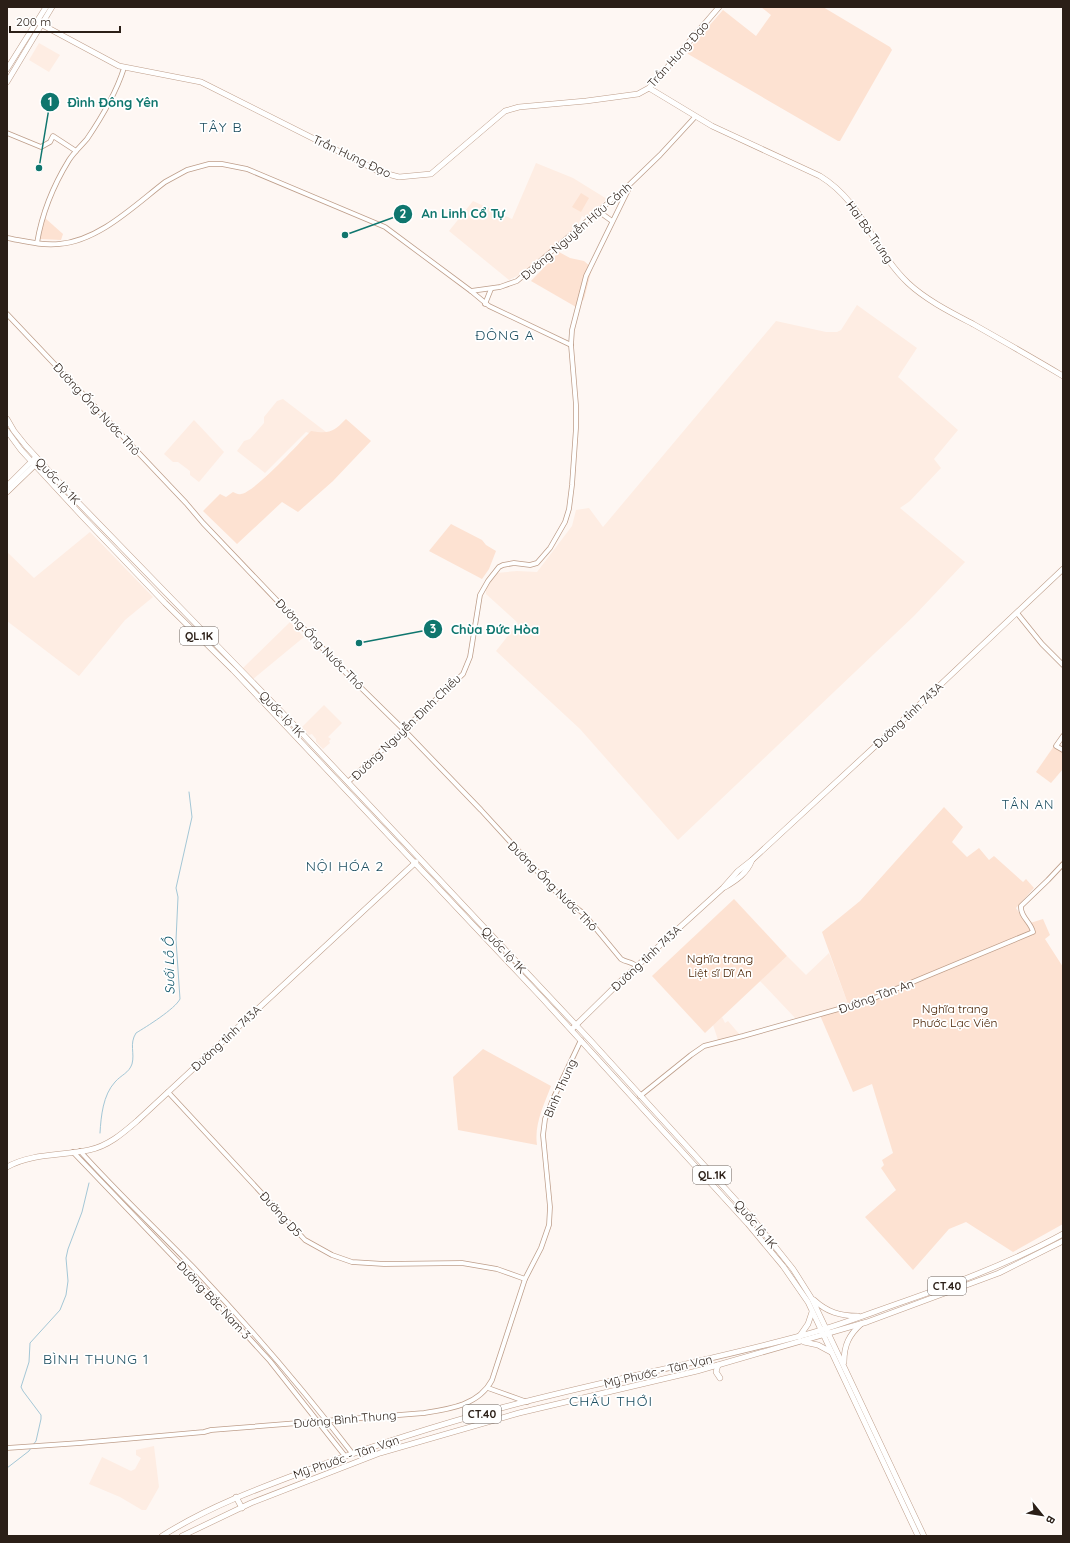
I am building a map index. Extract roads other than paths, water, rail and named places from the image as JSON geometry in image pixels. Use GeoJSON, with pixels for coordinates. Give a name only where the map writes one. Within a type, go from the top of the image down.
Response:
{"type":"FeatureCollection","features":[{"type":"Feature","properties":{"kind":"main road"},"geometry":{"type":"LineString","coordinates":[[7,69],[46,7]]}},
{"type":"Feature","properties":{"kind":"main road"},"geometry":{"type":"LineString","coordinates":[[7,82],[43,25],[52,7]]}},
{"type":"Feature","properties":{"kind":"main road","name":"Trần Hưng Đạo"},"geometry":{"type":"LineString","coordinates":[[37,22],[124,68],[201,82],[380,172],[399,177],[431,174],[505,111],[519,107],[586,102],[638,94],[649,88],[719,7]]}},
{"type":"Feature","properties":{"kind":"main road","name":"Hai Bà Trưng"},"geometry":{"type":"LineString","coordinates":[[649,88],[695,117],[734,137],[820,176],[834,185],[859,212],[897,272],[909,284],[951,312],[1063,376]]}},
{"type":"Feature","properties":{"kind":"main road","name":"Quốc lộ 1K"},"geometry":{"type":"LineString","coordinates":[[7,419],[14,431],[37,459],[86,512],[348,782],[584,1033],[753,1219],[793,1269],[812,1299],[924,1536]]}},
{"type":"Feature","properties":{"kind":"main road","name":"Quốc lộ 1K"},"geometry":{"type":"LineString","coordinates":[[7,431],[33,463],[82,516],[233,670],[582,1040],[748,1224],[783,1266],[804,1297],[812,1312],[918,1536]]}},
{"type":"Feature","properties":{"kind":"main road"},"geometry":{"type":"LineString","coordinates":[[7,492],[37,459]]}},
{"type":"Feature","properties":{"kind":"main road"},"geometry":{"type":"LineString","coordinates":[[7,486],[33,463]]}},
{"type":"Feature","properties":{"kind":"main road"},"geometry":{"type":"LineString","coordinates":[[82,516],[86,512]]}},
{"type":"Feature","properties":{"kind":"main road","name":"Đường tỉnh 743A"},"geometry":{"type":"LineString","coordinates":[[571,1030],[723,888],[738,871],[752,860],[1063,570]]}},
{"type":"Feature","properties":{"kind":"main road"},"geometry":{"type":"LineString","coordinates":[[188,625],[191,620]]}},
{"type":"Feature","properties":{"kind":"main road"},"geometry":{"type":"LineString","coordinates":[[343,787],[348,782]]}},
{"type":"Feature","properties":{"kind":"main road","name":"Đường tỉnh 743A"},"geometry":{"type":"LineString","coordinates":[[7,1168],[30,1159],[90,1150],[115,1139],[137,1121],[419,859]]}},
{"type":"Feature","properties":{"kind":"main road"},"geometry":{"type":"LineString","coordinates":[[582,1040],[584,1033]]}},
{"type":"Feature","properties":{"kind":"main road"},"geometry":{"type":"LineString","coordinates":[[636,1100],[640,1096]]}},
{"type":"Feature","properties":{"kind":"main road","name":"Mỹ Phước - Tân Vạn"},"geometry":{"type":"LineString","coordinates":[[828,1331],[861,1316],[974,1277],[1025,1254],[1063,1234]]}},
{"type":"Feature","properties":{"kind":"main road","name":"Mỹ Phước - Tân Vạn"},"geometry":{"type":"LineString","coordinates":[[182,1536],[242,1508],[380,1452],[421,1442],[518,1413],[718,1365],[822,1332],[862,1323],[968,1286],[999,1273],[1063,1241]]}},
{"type":"Feature","properties":{"kind":"main road"},"geometry":{"type":"LineString","coordinates":[[812,1299],[825,1309],[833,1312],[843,1315],[861,1316]]}},
{"type":"Feature","properties":{"kind":"main road"},"geometry":{"type":"LineString","coordinates":[[812,1312],[808,1324],[800,1339],[818,1344],[831,1352]]}},
{"type":"Feature","properties":{"kind":"main road"},"geometry":{"type":"LineString","coordinates":[[844,1365],[844,1355],[847,1341],[862,1323]]}},
{"type":"Feature","properties":{"kind":"main road","name":"Mỹ Phước - Tân Vạn"},"geometry":{"type":"LineString","coordinates":[[162,1536],[182,1524],[236,1497],[374,1445],[518,1404],[800,1339]]}},
{"type":"Feature","properties":{"kind":"main road"},"geometry":{"type":"LineString","coordinates":[[718,1365],[716,1372],[720,1378]]}},
{"type":"Feature","properties":{"kind":"main road"},"geometry":{"type":"LineString","coordinates":[[518,1404],[518,1413]]}},
{"type":"Feature","properties":{"kind":"main road"},"geometry":{"type":"LineString","coordinates":[[236,1497],[242,1508]]}},
{"type":"Feature","properties":{"kind":"street"},"geometry":{"type":"LineString","coordinates":[[37,243],[47,203],[67,164],[87,138],[119,84],[124,68]]}},
{"type":"Feature","properties":{"kind":"street","name":"Đường Nguyễn Hữu Cảnh"},"geometry":{"type":"LineString","coordinates":[[470,291],[491,289],[517,281],[630,184],[660,155],[695,117]]}},
{"type":"Feature","properties":{"kind":"street"},"geometry":{"type":"LineString","coordinates":[[7,133],[41,147],[50,142],[53,136],[76,151]]}},
{"type":"Feature","properties":{"kind":"street"},"geometry":{"type":"LineString","coordinates":[[7,238],[58,245],[88,237],[101,231],[177,175],[193,168],[209,164],[222,164],[247,169],[385,227],[485,304],[571,345]]}},
{"type":"Feature","properties":{"kind":"street","name":"Đường Nguyễn Đình Chiểu"},"geometry":{"type":"LineString","coordinates":[[348,782],[463,674],[470,657],[480,595],[494,572],[499,567],[508,563],[527,565],[537,563],[550,548],[563,527],[571,498],[576,428],[576,405],[571,345],[572,330],[586,276],[630,184]]}},
{"type":"Feature","properties":{"kind":"street"},"geometry":{"type":"LineString","coordinates":[[598,212],[612,221]]}},
{"type":"Feature","properties":{"kind":"street"},"geometry":{"type":"LineString","coordinates":[[485,304],[491,289]]}},
{"type":"Feature","properties":{"kind":"street","name":"Đường Ống Nước Thô"},"geometry":{"type":"LineString","coordinates":[[7,314],[350,677],[403,729],[481,810],[559,896],[583,913],[621,959],[632,962],[637,967]]}},
{"type":"Feature","properties":{"kind":"street"},"geometry":{"type":"LineString","coordinates":[[1016,613],[1063,665]]}},
{"type":"Feature","properties":{"kind":"street"},"geometry":{"type":"LineString","coordinates":[[1063,736],[1056,746],[1063,750]]}},
{"type":"Feature","properties":{"kind":"street","name":"Đường Tân An"},"geometry":{"type":"LineString","coordinates":[[640,1096],[691,1054],[704,1046],[867,1001],[1033,932],[1031,926],[1022,914],[1020,906],[1063,864]]}},
{"type":"Feature","properties":{"kind":"street","name":"Bình Thung"},"geometry":{"type":"LineString","coordinates":[[525,1279],[544,1242],[549,1225],[550,1209],[543,1143],[543,1127],[554,1097],[582,1040]]}},
{"type":"Feature","properties":{"kind":"street","name":"Đường D5"},"geometry":{"type":"LineString","coordinates":[[168,1092],[305,1240],[323,1250],[343,1260],[352,1262],[384,1264],[462,1263],[497,1269],[525,1279]]}},
{"type":"Feature","properties":{"kind":"street","name":"Đường Bắc Nam 3"},"geometry":{"type":"LineString","coordinates":[[80,1151],[197,1271],[287,1372],[352,1453]]}},
{"type":"Feature","properties":{"kind":"street","name":"Đường Bắc Nam 3"},"geometry":{"type":"LineString","coordinates":[[73,1152],[208,1293],[270,1361],[345,1456]]}},
{"type":"Feature","properties":{"kind":"street"},"geometry":{"type":"LineString","coordinates":[[525,1279],[502,1351],[488,1388],[527,1402]]}},
{"type":"Feature","properties":{"kind":"street","name":"Đường Bình Thung"},"geometry":{"type":"LineString","coordinates":[[7,1448],[34,1447],[436,1411],[471,1401],[477,1398],[488,1388]]}},
{"type":"Feature","properties":{"kind":"waterway","name":"Suối Lồ Ồ"},"geometry":{"type":"LineString","coordinates":[[100,1133],[105,1099],[115,1082],[131,1067],[133,1056],[132,1045],[136,1033],[167,1013],[180,999],[176,940],[178,897],[176,888],[192,817],[189,792]]}},
{"type":"Feature","properties":{"kind":"waterway","name":"Suối Lồ Ồ"},"geometry":{"type":"LineString","coordinates":[[33,1445],[36,1441],[41,1415],[21,1387],[29,1362],[30,1343],[60,1310],[66,1295],[68,1281],[66,1258],[82,1212],[89,1183]]}},
{"type":"Feature","properties":{"kind":"waterway","name":"Suối Lồ Ồ"},"geometry":{"type":"LineString","coordinates":[[7,1468],[31,1448]]}},
{"type":"Feature","properties":{"kind":"place","name":"Đình Đông Yên"},"geometry":{"type":"Point","coordinates":[39,168]}},
{"type":"Feature","properties":{"kind":"place","name":"An Linh Cổ Tự"},"geometry":{"type":"Point","coordinates":[345,235]}},
{"type":"Feature","properties":{"kind":"place","name":"Chùa Đức Hòa"},"geometry":{"type":"Point","coordinates":[359,643]}},
{"type":"Feature","properties":{"kind":"district","name":"TÂY B"},"geometry":{"type":"Point","coordinates":[221,127]}},
{"type":"Feature","properties":{"kind":"district","name":"ĐÔNG A"},"geometry":{"type":"Point","coordinates":[505,335]}},
{"type":"Feature","properties":{"kind":"district","name":"TÂN AN"},"geometry":{"type":"Point","coordinates":[1028,804]}},
{"type":"Feature","properties":{"kind":"district","name":"NỘI HÓA 2"},"geometry":{"type":"Point","coordinates":[345,866]}},
{"type":"Feature","properties":{"kind":"district","name":"BÌNH THUNG 1"},"geometry":{"type":"Point","coordinates":[96,1359]}},
{"type":"Feature","properties":{"kind":"district","name":"CHÂU THỚI"},"geometry":{"type":"Point","coordinates":[611,1401]}},
{"type":"Feature","properties":{"kind":"park label","name":"Nghĩa trang Liệt sĩ Dĩ An"},"geometry":{"type":"Point","coordinates":[720,965]}},
{"type":"Feature","properties":{"kind":"park label","name":"Nghĩa trang Phước Lạc Viên"},"geometry":{"type":"Point","coordinates":[955,1015]}}]}
